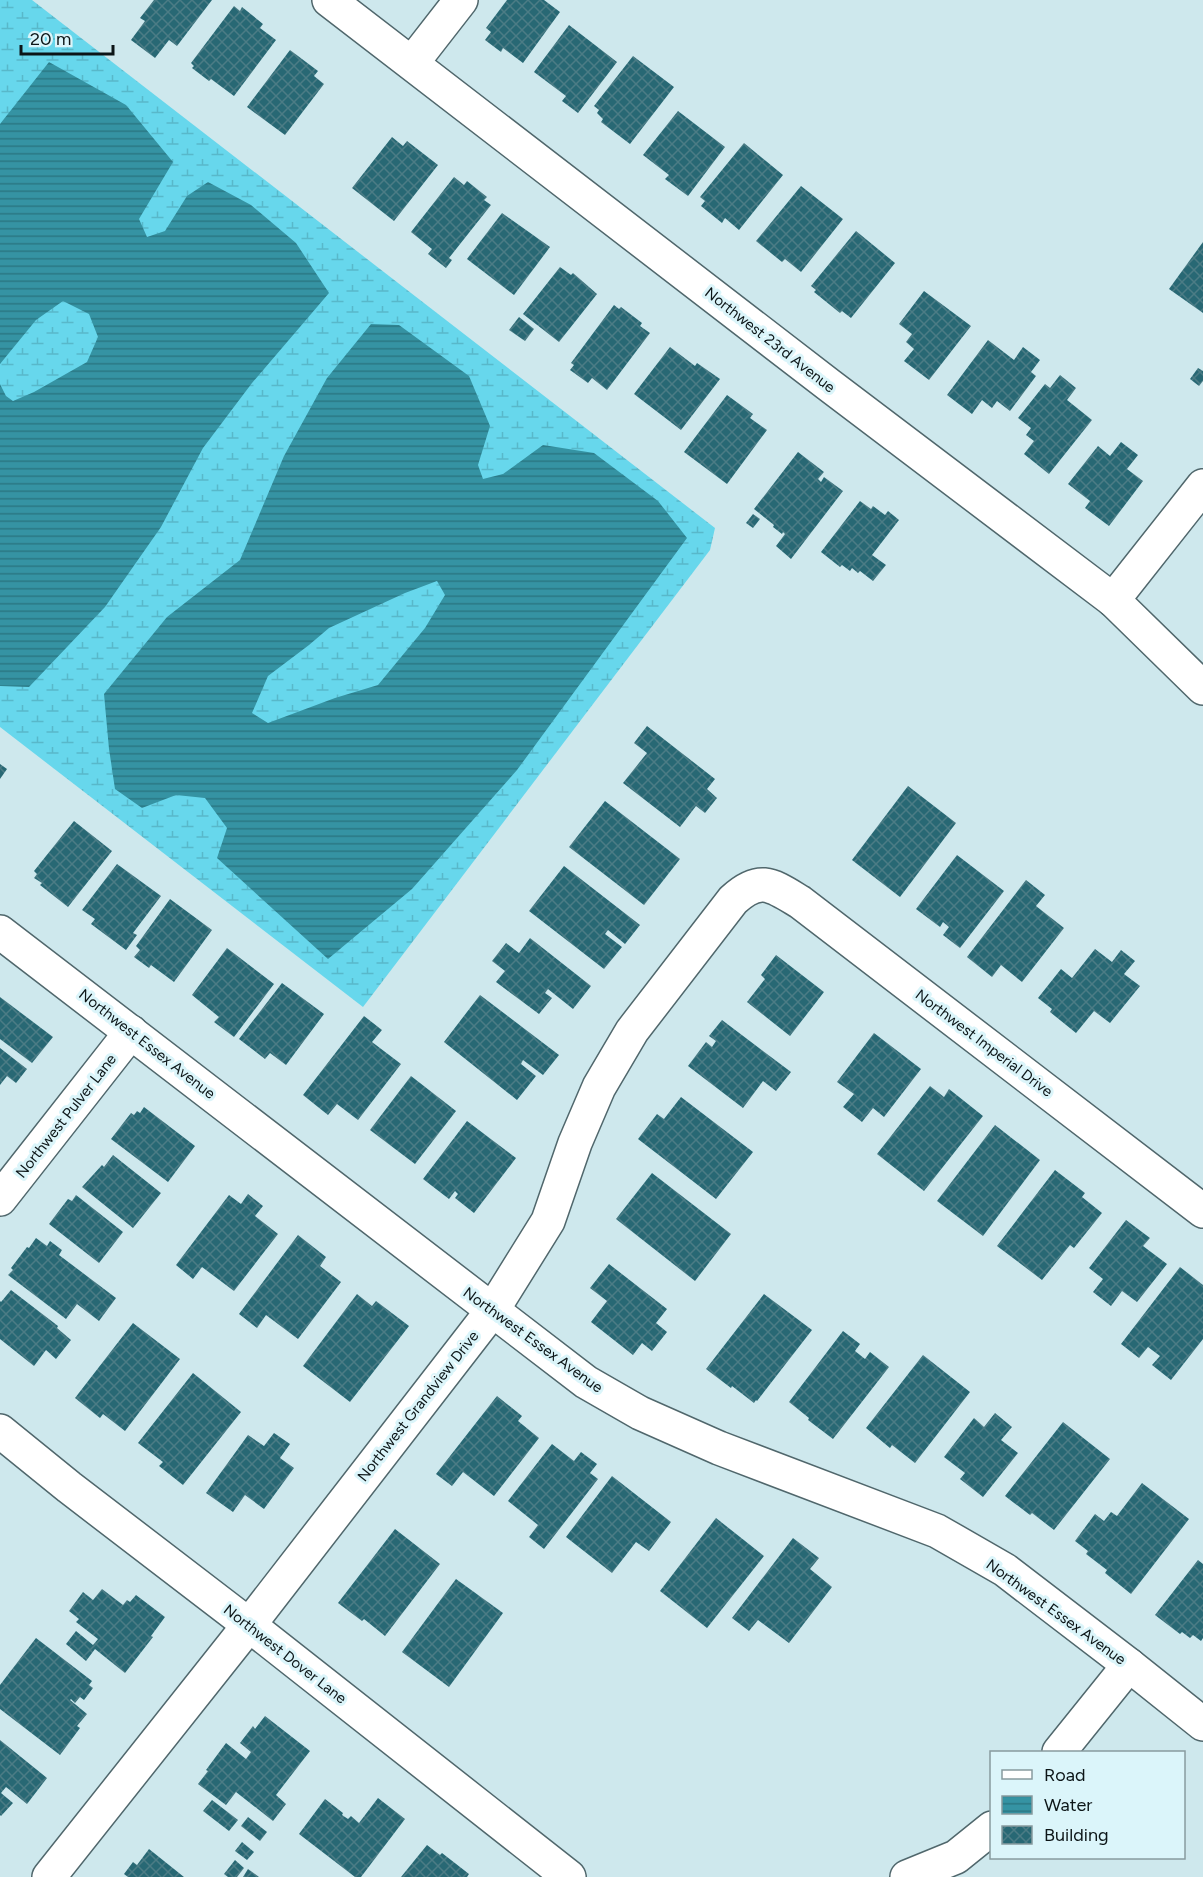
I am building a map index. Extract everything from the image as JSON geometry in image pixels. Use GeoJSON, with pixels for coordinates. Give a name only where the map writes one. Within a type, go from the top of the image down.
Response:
{"type":"FeatureCollection","features":[{"type":"Feature","properties":{"kind":"street","name":"Northwest 23rd Avenue"},"geometry":{"type":"LineString","coordinates":[[329,0],[829,385],[1113,600],[1203,688]]}},
{"type":"Feature","properties":{"kind":"street"},"geometry":{"type":"LineString","coordinates":[[412,63],[461,0]]}},
{"type":"Feature","properties":{"kind":"street"},"geometry":{"type":"LineString","coordinates":[[1113,600],[1203,486]]}},
{"type":"Feature","properties":{"kind":"street","name":"Northwest Imperial Drive"},"geometry":{"type":"LineString","coordinates":[[761,884],[779,889],[800,902],[1203,1211]]}},
{"type":"Feature","properties":{"kind":"street","name":"Northwest Grandview Drive"},"geometry":{"type":"LineString","coordinates":[[49,1877],[249,1625],[492,1311],[548,1221],[575,1143],[599,1087],[632,1031],[733,900],[745,889],[761,884]]}},
{"type":"Feature","properties":{"kind":"street","name":"Northwest Essex Avenue"},"geometry":{"type":"LineString","coordinates":[[0,932],[586,1382],[640,1413],[719,1448],[937,1532],[1005,1570],[1203,1724]]}},
{"type":"Feature","properties":{"kind":"street","name":"Northwest Pulver Lane"},"geometry":{"type":"LineString","coordinates":[[0,1199],[131,1032]]}},
{"type":"Feature","properties":{"kind":"street","name":"Northwest Dover Lane"},"geometry":{"type":"LineString","coordinates":[[0,1431],[569,1877]]}},
{"type":"Feature","properties":{"kind":"street"},"geometry":{"type":"LineString","coordinates":[[1060,1751],[1130,1665]]}},
{"type":"Feature","properties":{"kind":"street"},"geometry":{"type":"LineString","coordinates":[[907,1877],[956,1857],[990,1830]]}},
{"type":"Feature","properties":{"kind":"green space"},"geometry":{"type":"Polygon","coordinates":[[[0,0],[32,0],[715,528],[710,550],[363,1007],[0,727],[0,0]]]}},
{"type":"Feature","properties":{"kind":"water"},"geometry":{"type":"Polygon","coordinates":[[[49,62],[126,105],[173,162],[139,219],[147,237],[165,231],[187,196],[208,182],[251,205],[296,243],[329,293],[252,383],[203,448],[161,527],[105,607],[29,687],[0,686],[0,384],[6,396],[13,401],[34,392],[87,362],[98,337],[89,314],[63,301],[36,320],[0,364],[0,124],[49,62]]]}},
{"type":"Feature","properties":{"kind":"water"},"geometry":{"type":"Polygon","coordinates":[[[371,324],[399,325],[469,376],[490,426],[478,465],[483,479],[503,474],[543,445],[594,453],[658,501],[687,538],[517,770],[412,889],[328,959],[217,858],[227,828],[205,798],[176,795],[142,808],[115,789],[104,694],[167,617],[240,560],[284,456],[327,378],[371,324]],[[437,581],[329,628],[268,676],[252,713],[268,723],[378,685],[425,628],[445,595],[437,581]]]}},
{"type":"Feature","properties":{"kind":"building"},"geometry":{"type":"Polygon","coordinates":[[[154,0],[212,0],[177,46],[169,40],[155,58],[131,40],[145,21],[140,18],[154,0]]]}},
{"type":"Feature","properties":{"kind":"building"},"geometry":{"type":"Polygon","coordinates":[[[507,0],[544,0],[560,12],[523,63],[503,48],[501,52],[485,40],[491,32],[486,28],[507,0]]]}},
{"type":"Feature","properties":{"kind":"building"},"geometry":{"type":"Polygon","coordinates":[[[234,6],[240,11],[242,7],[263,24],[260,28],[276,40],[234,96],[192,68],[194,66],[191,63],[234,6]]]}},
{"type":"Feature","properties":{"kind":"building"},"geometry":{"type":"Polygon","coordinates":[[[569,25],[617,62],[578,113],[562,101],[566,96],[534,72],[569,25]]]}},
{"type":"Feature","properties":{"kind":"building"},"geometry":{"type":"Polygon","coordinates":[[[290,50],[318,71],[314,76],[324,84],[285,135],[247,107],[290,50]]]}},
{"type":"Feature","properties":{"kind":"building"},"geometry":{"type":"Polygon","coordinates":[[[633,56],[674,87],[630,144],[601,122],[603,119],[597,113],[599,110],[594,106],[633,56]]]}},
{"type":"Feature","properties":{"kind":"building"},"geometry":{"type":"Polygon","coordinates":[[[678,111],[725,147],[688,196],[665,179],[669,175],[643,155],[678,111]]]}},
{"type":"Feature","properties":{"kind":"building"},"geometry":{"type":"Polygon","coordinates":[[[392,137],[403,146],[407,141],[438,165],[394,221],[352,188],[392,137]]]}},
{"type":"Feature","properties":{"kind":"building"},"geometry":{"type":"Polygon","coordinates":[[[744,143],[783,175],[739,230],[725,218],[722,223],[701,206],[705,201],[700,197],[744,143]]]}},
{"type":"Feature","properties":{"kind":"building"},"geometry":{"type":"Polygon","coordinates":[[[454,177],[464,185],[467,181],[487,197],[484,200],[491,205],[449,258],[452,260],[446,268],[428,254],[432,249],[411,232],[454,177]]]}},
{"type":"Feature","properties":{"kind":"building"},"geometry":{"type":"Polygon","coordinates":[[[801,186],[843,219],[801,272],[785,259],[782,262],[756,241],[801,186]]]}},
{"type":"Feature","properties":{"kind":"building"},"geometry":{"type":"Polygon","coordinates":[[[502,213],[550,247],[514,295],[467,259],[502,213]]]}},
{"type":"Feature","properties":{"kind":"building"},"geometry":{"type":"Polygon","coordinates":[[[856,231],[895,263],[851,318],[842,311],[840,313],[814,292],[816,290],[811,286],[856,231]]]}},
{"type":"Feature","properties":{"kind":"building"},"geometry":{"type":"Polygon","coordinates":[[[1203,242],[1203,313],[1169,289],[1203,242]]]}},
{"type":"Feature","properties":{"kind":"building"},"geometry":{"type":"Polygon","coordinates":[[[560,267],[571,275],[573,273],[597,294],[559,342],[523,314],[560,267]]]}},
{"type":"Feature","properties":{"kind":"building"},"geometry":{"type":"Polygon","coordinates":[[[924,291],[971,326],[929,380],[904,361],[914,349],[906,342],[912,334],[899,324],[924,291]]]}},
{"type":"Feature","properties":{"kind":"building"},"geometry":{"type":"Polygon","coordinates":[[[614,305],[619,309],[621,307],[642,323],[640,326],[650,333],[607,390],[592,378],[588,383],[570,370],[574,365],[571,363],[614,305]]]}},
{"type":"Feature","properties":{"kind":"building"},"geometry":{"type":"Polygon","coordinates":[[[519,317],[534,329],[525,341],[509,330],[519,317]]]}},
{"type":"Feature","properties":{"kind":"building"},"geometry":{"type":"Polygon","coordinates":[[[988,340],[1014,360],[1023,347],[1040,360],[1031,372],[1036,376],[1010,411],[997,401],[992,408],[982,400],[972,414],[947,395],[988,340]]]}},
{"type":"Feature","properties":{"kind":"building"},"geometry":{"type":"Polygon","coordinates":[[[670,347],[695,366],[697,363],[720,379],[681,430],[634,394],[670,347]]]}},
{"type":"Feature","properties":{"kind":"building"},"geometry":{"type":"Polygon","coordinates":[[[1198,368],[1203,371],[1203,381],[1199,386],[1190,379],[1198,368]]]}},
{"type":"Feature","properties":{"kind":"building"},"geometry":{"type":"Polygon","coordinates":[[[1060,375],[1076,388],[1067,400],[1092,420],[1049,474],[1024,454],[1034,441],[1026,435],[1031,428],[1018,418],[1045,384],[1050,388],[1060,375]]]}},
{"type":"Feature","properties":{"kind":"building"},"geometry":{"type":"Polygon","coordinates":[[[727,395],[753,414],[750,418],[767,430],[727,484],[684,452],[727,395]]]}},
{"type":"Feature","properties":{"kind":"building"},"geometry":{"type":"Polygon","coordinates":[[[1121,442],[1138,455],[1127,469],[1143,481],[1109,526],[1085,508],[1090,501],[1068,484],[1098,446],[1110,456],[1121,442]]]}},
{"type":"Feature","properties":{"kind":"building"},"geometry":{"type":"Polygon","coordinates":[[[798,452],[824,472],[818,479],[821,482],[824,477],[843,491],[791,559],[776,546],[785,534],[773,527],[774,525],[754,509],[798,452]]]}},
{"type":"Feature","properties":{"kind":"building"},"geometry":{"type":"Polygon","coordinates":[[[860,501],[871,509],[873,506],[885,515],[888,511],[899,520],[872,555],[886,565],[873,581],[860,571],[858,573],[852,568],[850,571],[842,565],[840,567],[821,552],[860,501]]]}},
{"type":"Feature","properties":{"kind":"building"},"geometry":{"type":"Polygon","coordinates":[[[753,514],[760,519],[753,528],[746,523],[753,514]]]}},
{"type":"Feature","properties":{"kind":"building"},"geometry":{"type":"Polygon","coordinates":[[[647,726],[715,779],[707,789],[717,798],[705,813],[696,806],[680,827],[623,783],[647,753],[634,743],[647,726]]]}},
{"type":"Feature","properties":{"kind":"building"},"geometry":{"type":"Polygon","coordinates":[[[0,764],[7,769],[0,779],[0,764]]]}},
{"type":"Feature","properties":{"kind":"building"},"geometry":{"type":"Polygon","coordinates":[[[908,786],[956,823],[900,897],[852,860],[908,786]]]}},
{"type":"Feature","properties":{"kind":"building"},"geometry":{"type":"Polygon","coordinates":[[[605,801],[680,859],[644,905],[569,847],[605,801]]]}},
{"type":"Feature","properties":{"kind":"building"},"geometry":{"type":"Polygon","coordinates":[[[74,821],[112,851],[68,907],[40,885],[42,883],[34,878],[37,874],[34,871],[74,821]]]}},
{"type":"Feature","properties":{"kind":"building"},"geometry":{"type":"Polygon","coordinates":[[[957,855],[1004,891],[960,948],[943,935],[949,927],[943,922],[940,927],[916,909],[957,855]]]}},
{"type":"Feature","properties":{"kind":"building"},"geometry":{"type":"Polygon","coordinates":[[[117,864],[161,896],[133,933],[137,935],[126,950],[91,924],[95,919],[82,910],[117,864]]]}},
{"type":"Feature","properties":{"kind":"building"},"geometry":{"type":"Polygon","coordinates":[[[564,866],[640,925],[625,944],[608,930],[605,934],[622,947],[604,969],[529,911],[564,866]]]}},
{"type":"Feature","properties":{"kind":"building"},"geometry":{"type":"Polygon","coordinates":[[[1026,880],[1045,895],[1036,906],[1064,928],[1022,982],[1001,965],[992,977],[967,957],[1026,880]]]}},
{"type":"Feature","properties":{"kind":"building"},"geometry":{"type":"Polygon","coordinates":[[[170,899],[212,930],[174,982],[151,965],[149,968],[134,957],[140,950],[136,946],[170,899]]]}},
{"type":"Feature","properties":{"kind":"building"},"geometry":{"type":"Polygon","coordinates":[[[530,938],[591,986],[573,1009],[548,989],[545,993],[552,998],[539,1014],[496,982],[505,971],[492,961],[506,943],[519,953],[530,938]]]}},
{"type":"Feature","properties":{"kind":"building"},"geometry":{"type":"Polygon","coordinates":[[[227,948],[274,984],[234,1037],[214,1022],[219,1017],[192,995],[227,948]]]}},
{"type":"Feature","properties":{"kind":"building"},"geometry":{"type":"Polygon","coordinates":[[[1095,949],[1112,962],[1121,950],[1135,961],[1124,974],[1140,986],[1110,1023],[1094,1011],[1076,1033],[1050,1012],[1052,1009],[1038,998],[1061,969],[1072,978],[1095,949]]]}},
{"type":"Feature","properties":{"kind":"building"},"geometry":{"type":"Polygon","coordinates":[[[776,955],[824,992],[790,1036],[747,1002],[765,979],[761,975],[776,955]]]}},
{"type":"Feature","properties":{"kind":"building"},"geometry":{"type":"Polygon","coordinates":[[[282,983],[324,1014],[286,1065],[270,1053],[265,1059],[239,1039],[282,983]]]}},
{"type":"Feature","properties":{"kind":"building"},"geometry":{"type":"Polygon","coordinates":[[[480,995],[559,1055],[543,1075],[523,1060],[521,1064],[536,1076],[517,1100],[444,1042],[480,995]]]}},
{"type":"Feature","properties":{"kind":"building"},"geometry":{"type":"Polygon","coordinates":[[[0,997],[53,1037],[32,1063],[0,1039],[0,997]]]}},
{"type":"Feature","properties":{"kind":"building"},"geometry":{"type":"Polygon","coordinates":[[[364,1016],[382,1030],[372,1042],[401,1064],[358,1120],[337,1104],[328,1115],[303,1095],[364,1016]]]}},
{"type":"Feature","properties":{"kind":"building"},"geometry":{"type":"Polygon","coordinates":[[[722,1020],[791,1072],[776,1091],[763,1081],[743,1108],[688,1066],[706,1042],[712,1047],[716,1041],[709,1036],[722,1020]]]}},
{"type":"Feature","properties":{"kind":"building"},"geometry":{"type":"Polygon","coordinates":[[[874,1033],[921,1069],[884,1117],[873,1108],[862,1122],[843,1107],[854,1094],[837,1082],[874,1033]]]}},
{"type":"Feature","properties":{"kind":"building"},"geometry":{"type":"Polygon","coordinates":[[[0,1048],[27,1069],[16,1083],[7,1076],[0,1085],[0,1048]]]}},
{"type":"Feature","properties":{"kind":"building"},"geometry":{"type":"Polygon","coordinates":[[[411,1076],[456,1111],[415,1164],[370,1130],[411,1076]]]}},
{"type":"Feature","properties":{"kind":"building"},"geometry":{"type":"Polygon","coordinates":[[[930,1086],[944,1097],[949,1089],[983,1116],[924,1191],[877,1154],[930,1086]]]}},
{"type":"Feature","properties":{"kind":"building"},"geometry":{"type":"Polygon","coordinates":[[[681,1097],[753,1152],[716,1199],[638,1139],[657,1114],[664,1119],[681,1097]]]}},
{"type":"Feature","properties":{"kind":"building"},"geometry":{"type":"Polygon","coordinates":[[[144,1107],[195,1146],[168,1182],[111,1139],[131,1113],[134,1115],[137,1111],[140,1113],[144,1107]]]}},
{"type":"Feature","properties":{"kind":"building"},"geometry":{"type":"Polygon","coordinates":[[[467,1121],[516,1158],[474,1213],[455,1198],[458,1194],[455,1191],[449,1199],[423,1179],[467,1121]]]}},
{"type":"Feature","properties":{"kind":"building"},"geometry":{"type":"Polygon","coordinates":[[[995,1125],[1040,1160],[983,1236],[937,1201],[995,1125]]]}},
{"type":"Feature","properties":{"kind":"building"},"geometry":{"type":"Polygon","coordinates":[[[113,1155],[161,1193],[133,1228],[82,1187],[102,1165],[104,1167],[113,1155]]]}},
{"type":"Feature","properties":{"kind":"building"},"geometry":{"type":"Polygon","coordinates":[[[1055,1170],[1085,1193],[1082,1197],[1102,1213],[1074,1248],[1070,1245],[1042,1280],[997,1246],[1055,1170]]]}},
{"type":"Feature","properties":{"kind":"building"},"geometry":{"type":"Polygon","coordinates":[[[652,1173],[731,1234],[695,1281],[616,1219],[652,1173]]]}},
{"type":"Feature","properties":{"kind":"building"},"geometry":{"type":"Polygon","coordinates":[[[248,1194],[263,1206],[255,1216],[278,1234],[234,1291],[202,1267],[193,1279],[176,1265],[229,1195],[241,1204],[248,1194]]]}},
{"type":"Feature","properties":{"kind":"building"},"geometry":{"type":"Polygon","coordinates":[[[76,1195],[123,1232],[99,1263],[49,1224],[68,1199],[72,1201],[76,1195]]]}},
{"type":"Feature","properties":{"kind":"building"},"geometry":{"type":"Polygon","coordinates":[[[1126,1220],[1150,1238],[1143,1246],[1167,1264],[1137,1302],[1122,1291],[1111,1306],[1093,1292],[1103,1279],[1089,1268],[1126,1220]]]}},
{"type":"Feature","properties":{"kind":"building"},"geometry":{"type":"Polygon","coordinates":[[[298,1235],[326,1257],[320,1266],[341,1282],[298,1339],[266,1315],[257,1328],[239,1314],[298,1235]]]}},
{"type":"Feature","properties":{"kind":"building"},"geometry":{"type":"Polygon","coordinates":[[[36,1238],[47,1246],[50,1241],[62,1250],[59,1255],[116,1298],[99,1321],[77,1304],[66,1319],[8,1275],[13,1270],[11,1268],[36,1238]]]}},
{"type":"Feature","properties":{"kind":"building"},"geometry":{"type":"Polygon","coordinates":[[[609,1264],[667,1309],[656,1323],[667,1332],[652,1351],[642,1343],[633,1355],[591,1322],[607,1301],[590,1288],[609,1264]]]}},
{"type":"Feature","properties":{"kind":"building"},"geometry":{"type":"Polygon","coordinates":[[[1180,1267],[1203,1285],[1203,1339],[1171,1380],[1152,1365],[1160,1356],[1148,1347],[1139,1358],[1121,1344],[1180,1267]]]}},
{"type":"Feature","properties":{"kind":"building"},"geometry":{"type":"Polygon","coordinates":[[[11,1290],[58,1326],[57,1328],[71,1340],[56,1359],[46,1350],[34,1366],[0,1339],[0,1301],[11,1290]]]}},
{"type":"Feature","properties":{"kind":"building"},"geometry":{"type":"Polygon","coordinates":[[[357,1294],[372,1306],[376,1301],[409,1326],[350,1402],[303,1366],[357,1294]]]}},
{"type":"Feature","properties":{"kind":"building"},"geometry":{"type":"Polygon","coordinates":[[[764,1294],[812,1330],[754,1403],[706,1369],[764,1294]]]}},
{"type":"Feature","properties":{"kind":"building"},"geometry":{"type":"Polygon","coordinates":[[[133,1323],[180,1359],[125,1431],[103,1414],[100,1418],[75,1398],[133,1323]]]}},
{"type":"Feature","properties":{"kind":"building"},"geometry":{"type":"Polygon","coordinates":[[[843,1331],[860,1344],[855,1351],[865,1359],[870,1352],[889,1367],[833,1439],[789,1402],[843,1331]]]}},
{"type":"Feature","properties":{"kind":"building"},"geometry":{"type":"Polygon","coordinates":[[[923,1355],[970,1392],[915,1463],[892,1445],[890,1448],[866,1428],[923,1355]]]}},
{"type":"Feature","properties":{"kind":"building"},"geometry":{"type":"Polygon","coordinates":[[[193,1373],[241,1412],[183,1485],[159,1466],[163,1462],[138,1443],[193,1373]]]}},
{"type":"Feature","properties":{"kind":"building"},"geometry":{"type":"Polygon","coordinates":[[[497,1396],[522,1416],[518,1421],[539,1438],[494,1496],[463,1472],[452,1486],[436,1474],[497,1396]]]}},
{"type":"Feature","properties":{"kind":"building"},"geometry":{"type":"Polygon","coordinates":[[[995,1413],[1012,1427],[1001,1440],[1018,1453],[983,1497],[960,1479],[965,1473],[944,1457],[974,1418],[984,1427],[995,1413]]]}},
{"type":"Feature","properties":{"kind":"building"},"geometry":{"type":"Polygon","coordinates":[[[1063,1422],[1110,1459],[1054,1530],[1005,1496],[1063,1422]]]}},
{"type":"Feature","properties":{"kind":"building"},"geometry":{"type":"Polygon","coordinates":[[[274,1433],[290,1444],[280,1458],[294,1468],[264,1509],[245,1495],[233,1512],[206,1493],[248,1435],[264,1446],[274,1433]]]}},
{"type":"Feature","properties":{"kind":"building"},"geometry":{"type":"Polygon","coordinates":[[[552,1444],[574,1461],[581,1452],[597,1464],[590,1473],[598,1479],[544,1549],[529,1537],[538,1525],[508,1501],[552,1444]]]}},
{"type":"Feature","properties":{"kind":"building"},"geometry":{"type":"Polygon","coordinates":[[[612,1476],[671,1522],[649,1551],[636,1542],[612,1573],[566,1537],[612,1476]]]}},
{"type":"Feature","properties":{"kind":"building"},"geometry":{"type":"Polygon","coordinates":[[[1142,1483],[1189,1519],[1131,1594],[1105,1573],[1107,1570],[1086,1554],[1088,1551],[1075,1541],[1095,1514],[1104,1521],[1111,1512],[1117,1516],[1142,1483]]]}},
{"type":"Feature","properties":{"kind":"building"},"geometry":{"type":"Polygon","coordinates":[[[716,1518],[764,1556],[707,1628],[660,1591],[716,1518]]]}},
{"type":"Feature","properties":{"kind":"building"},"geometry":{"type":"Polygon","coordinates":[[[395,1529],[440,1564],[385,1636],[364,1619],[362,1621],[338,1603],[395,1529]]]}},
{"type":"Feature","properties":{"kind":"building"},"geometry":{"type":"Polygon","coordinates":[[[793,1538],[819,1558],[810,1569],[832,1587],[789,1643],[758,1620],[749,1631],[732,1618],[793,1538]]]}},
{"type":"Feature","properties":{"kind":"building"},"geometry":{"type":"Polygon","coordinates":[[[1198,1560],[1203,1564],[1203,1638],[1201,1641],[1193,1635],[1190,1638],[1182,1632],[1180,1634],[1155,1615],[1198,1560]]]}},
{"type":"Feature","properties":{"kind":"building"},"geometry":{"type":"Polygon","coordinates":[[[456,1579],[503,1613],[449,1687],[402,1652],[456,1579]]]}},
{"type":"Feature","properties":{"kind":"building"},"geometry":{"type":"Polygon","coordinates":[[[102,1589],[123,1605],[127,1600],[130,1602],[136,1595],[165,1617],[151,1636],[153,1637],[125,1673],[95,1649],[86,1661],[66,1644],[76,1631],[93,1645],[98,1639],[76,1622],[79,1619],[69,1611],[83,1592],[93,1600],[102,1589]]]}},
{"type":"Feature","properties":{"kind":"building"},"geometry":{"type":"Polygon","coordinates":[[[36,1638],[92,1681],[89,1685],[93,1688],[84,1700],[80,1697],[75,1703],[70,1700],[87,1714],[77,1726],[80,1728],[60,1755],[0,1709],[0,1685],[36,1638]]]}},
{"type":"Feature","properties":{"kind":"building"},"geometry":{"type":"Polygon","coordinates":[[[265,1716],[310,1751],[276,1795],[286,1804],[273,1821],[236,1792],[226,1805],[198,1784],[226,1743],[246,1759],[251,1752],[240,1743],[253,1726],[255,1729],[265,1716]]]}},
{"type":"Feature","properties":{"kind":"building"},"geometry":{"type":"Polygon","coordinates":[[[0,1740],[47,1778],[27,1804],[6,1787],[1,1793],[13,1803],[1,1816],[0,1815],[0,1740]]]}},
{"type":"Feature","properties":{"kind":"building"},"geometry":{"type":"Polygon","coordinates":[[[378,1798],[405,1819],[361,1877],[355,1877],[299,1834],[325,1799],[343,1813],[342,1815],[348,1819],[351,1816],[359,1823],[378,1798]]]}},
{"type":"Feature","properties":{"kind":"building"},"geometry":{"type":"Polygon","coordinates":[[[212,1800],[238,1820],[229,1831],[203,1811],[212,1800]]]}},
{"type":"Feature","properties":{"kind":"building"},"geometry":{"type":"Polygon","coordinates":[[[248,1817],[267,1832],[260,1841],[241,1826],[248,1817]]]}},
{"type":"Feature","properties":{"kind":"building"},"geometry":{"type":"Polygon","coordinates":[[[242,1842],[254,1852],[247,1860],[235,1851],[242,1842]]]}},
{"type":"Feature","properties":{"kind":"building"},"geometry":{"type":"Polygon","coordinates":[[[427,1845],[440,1855],[442,1853],[469,1874],[467,1877],[401,1877],[427,1845]]]}},
{"type":"Feature","properties":{"kind":"building"},"geometry":{"type":"Polygon","coordinates":[[[149,1849],[184,1877],[128,1877],[124,1874],[133,1862],[137,1865],[149,1849]]]}},
{"type":"Feature","properties":{"kind":"building"},"geometry":{"type":"Polygon","coordinates":[[[235,1860],[244,1868],[237,1877],[228,1877],[224,1874],[235,1860]]]}},
{"type":"Feature","properties":{"kind":"building"},"geometry":{"type":"Polygon","coordinates":[[[248,1869],[259,1877],[243,1877],[248,1869]]]}}]}
